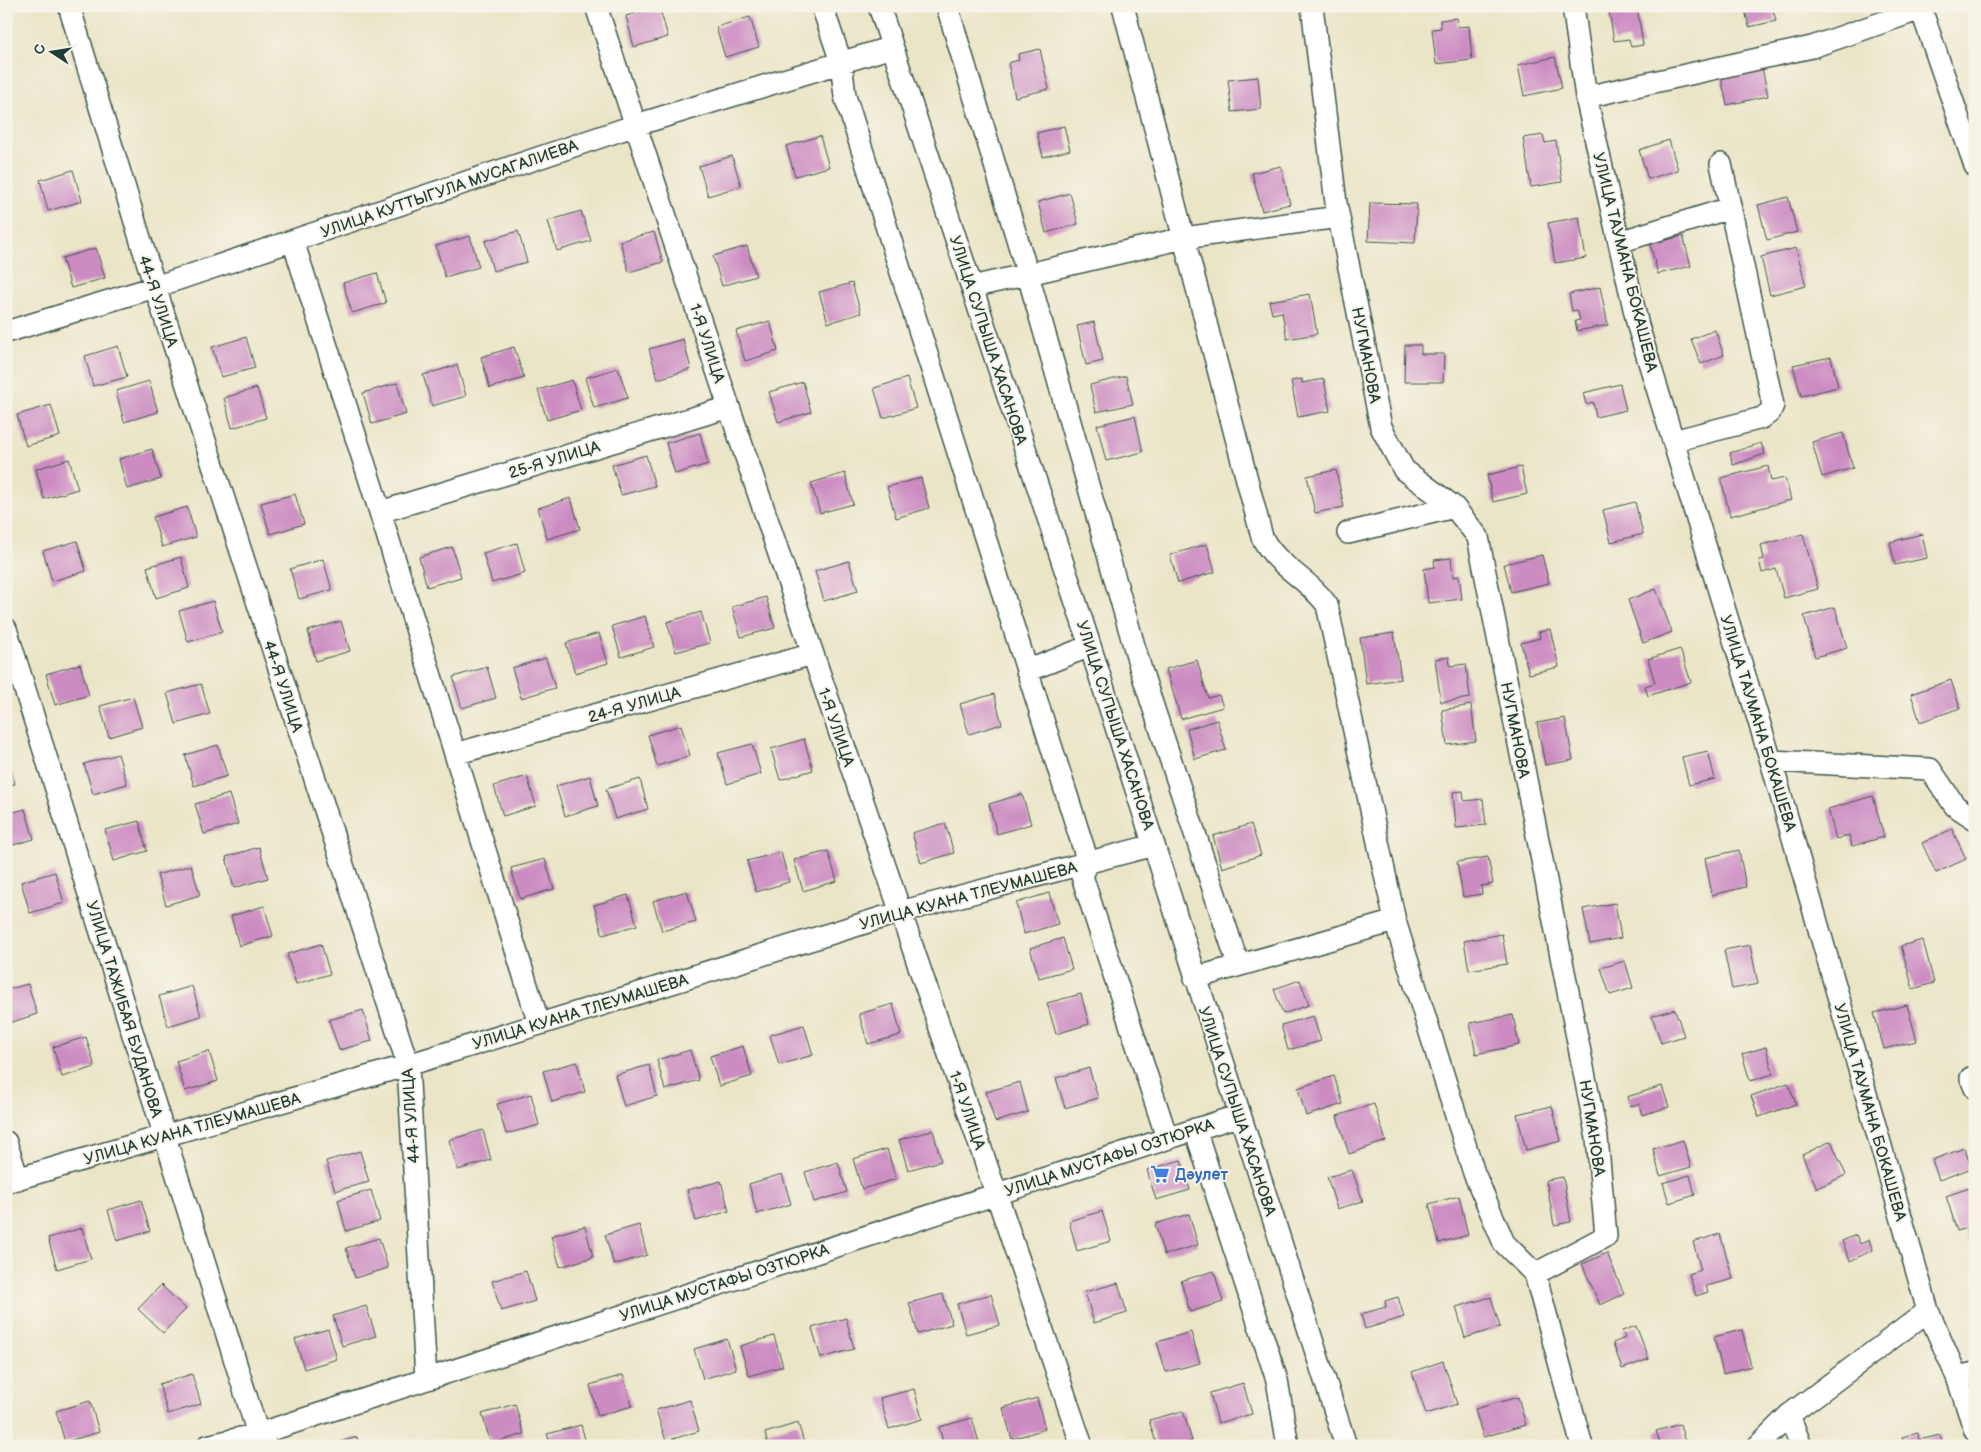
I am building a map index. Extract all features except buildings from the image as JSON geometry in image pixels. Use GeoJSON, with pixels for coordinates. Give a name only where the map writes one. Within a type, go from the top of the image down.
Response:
{"type":"FeatureCollection","features":[{"type":"Feature","properties":{"kind":"street","name":"44-Я УЛИЦА"},"geometry":{"type":"LineString","coordinates":[[69,6],[154,287],[408,1064],[426,1379]]}},
{"type":"Feature","properties":{"kind":"street","name":"1-Я УЛИЦА"},"geometry":{"type":"LineString","coordinates":[[596,6],[729,407],[1082,1446]]}},
{"type":"Feature","properties":{"kind":"street"},"geometry":{"type":"LineString","coordinates":[[822,6],[841,62],[845,96],[1088,862],[1082,876],[1167,1138]]}},
{"type":"Feature","properties":{"kind":"street","name":"УЛИЦА СУПЫША ХАСАНОВА"},"geometry":{"type":"LineString","coordinates":[[879,6],[1090,646],[1346,1446]]}},
{"type":"Feature","properties":{"kind":"street"},"geometry":{"type":"LineString","coordinates":[[947,6],[1028,275],[1141,670],[1238,964]]}},
{"type":"Feature","properties":{"kind":"street"},"geometry":{"type":"LineString","coordinates":[[1123,6],[1262,537],[1267,548],[1318,593],[1327,606],[1394,921],[1474,1173],[1504,1243],[1535,1274],[1582,1446]]}},
{"type":"Feature","properties":{"kind":"street","name":"НУГМАНОВА"},"geometry":{"type":"LineString","coordinates":[[1312,6],[1339,217],[1381,427],[1404,470],[1454,507],[1478,537],[1597,1138],[1606,1236],[1535,1274]]}},
{"type":"Feature","properties":{"kind":"street","name":"УЛИЦА ТАУМАНА БОКАШЕВА"},"geometry":{"type":"LineString","coordinates":[[1573,6],[1586,97],[1638,326],[1771,761],[1928,1311],[1966,1375],[1975,1431]]}},
{"type":"Feature","properties":{"kind":"street"},"geometry":{"type":"LineString","coordinates":[[1586,97],[1812,47],[1921,8],[1975,166]]}},
{"type":"Feature","properties":{"kind":"street","name":"УЛИЦА КУТТЫГУЛА МУСАГАЛИЕВА"},"geometry":{"type":"LineString","coordinates":[[6,332],[154,287],[636,125],[892,47]]}},
{"type":"Feature","properties":{"kind":"street"},"geometry":{"type":"LineString","coordinates":[[1673,441],[1762,418],[1770,412],[1773,405],[1721,164]]}},
{"type":"Feature","properties":{"kind":"street"},"geometry":{"type":"LineString","coordinates":[[1619,242],[1730,208]]}},
{"type":"Feature","properties":{"kind":"street"},"geometry":{"type":"LineString","coordinates":[[972,288],[1184,238],[1339,217]]}},
{"type":"Feature","properties":{"kind":"street"},"geometry":{"type":"LineString","coordinates":[[292,241],[380,512],[539,1024]]}},
{"type":"Feature","properties":{"kind":"street","name":"25-Я УЛИЦА"},"geometry":{"type":"LineString","coordinates":[[380,512],[729,407]]}},
{"type":"Feature","properties":{"kind":"street"},"geometry":{"type":"LineString","coordinates":[[1348,532],[1454,507]]}},
{"type":"Feature","properties":{"kind":"street","name":"УЛИЦА ТАЖИБАЯ БУДАНОВА"},"geometry":{"type":"LineString","coordinates":[[6,629],[262,1440]]}},
{"type":"Feature","properties":{"kind":"street"},"geometry":{"type":"LineString","coordinates":[[1027,671],[1090,646]]}},
{"type":"Feature","properties":{"kind":"street","name":"24-Я УЛИЦА"},"geometry":{"type":"LineString","coordinates":[[455,754],[813,654]]}},
{"type":"Feature","properties":{"kind":"street"},"geometry":{"type":"LineString","coordinates":[[1771,761],[1930,769],[1955,806],[1975,819]]}},
{"type":"Feature","properties":{"kind":"street","name":"УЛИЦА КУАНА ТЛЕУМАШЕВА"},"geometry":{"type":"LineString","coordinates":[[12,1181],[408,1064],[900,912],[1154,845]]}},
{"type":"Feature","properties":{"kind":"street"},"geometry":{"type":"LineString","coordinates":[[1195,978],[1238,964],[1394,921]]}},
{"type":"Feature","properties":{"kind":"street"},"geometry":{"type":"LineString","coordinates":[[1975,1077],[1971,1078],[1975,1088]]}},
{"type":"Feature","properties":{"kind":"street","name":"УЛИЦА МУСТАФЫ ОЗТЮРКА"},"geometry":{"type":"LineString","coordinates":[[207,1446],[262,1440],[426,1379],[1240,1114]]}},
{"type":"Feature","properties":{"kind":"street"},"geometry":{"type":"LineString","coordinates":[[1195,1129],[1277,1380],[1288,1446]]}},
{"type":"Feature","properties":{"kind":"street"},"geometry":{"type":"LineString","coordinates":[[6,1142],[12,1181]]}},
{"type":"Feature","properties":{"kind":"street"},"geometry":{"type":"LineString","coordinates":[[1758,1446],[1789,1415],[1928,1311]]}},
{"type":"Feature","properties":{"kind":"street"},"geometry":{"type":"LineString","coordinates":[[1789,1415],[1801,1446]]}},
{"type":"Feature","properties":{"kind":"place","name":"Дәулет"},"geometry":{"type":"Point","coordinates":[1160,1174]}}]}
